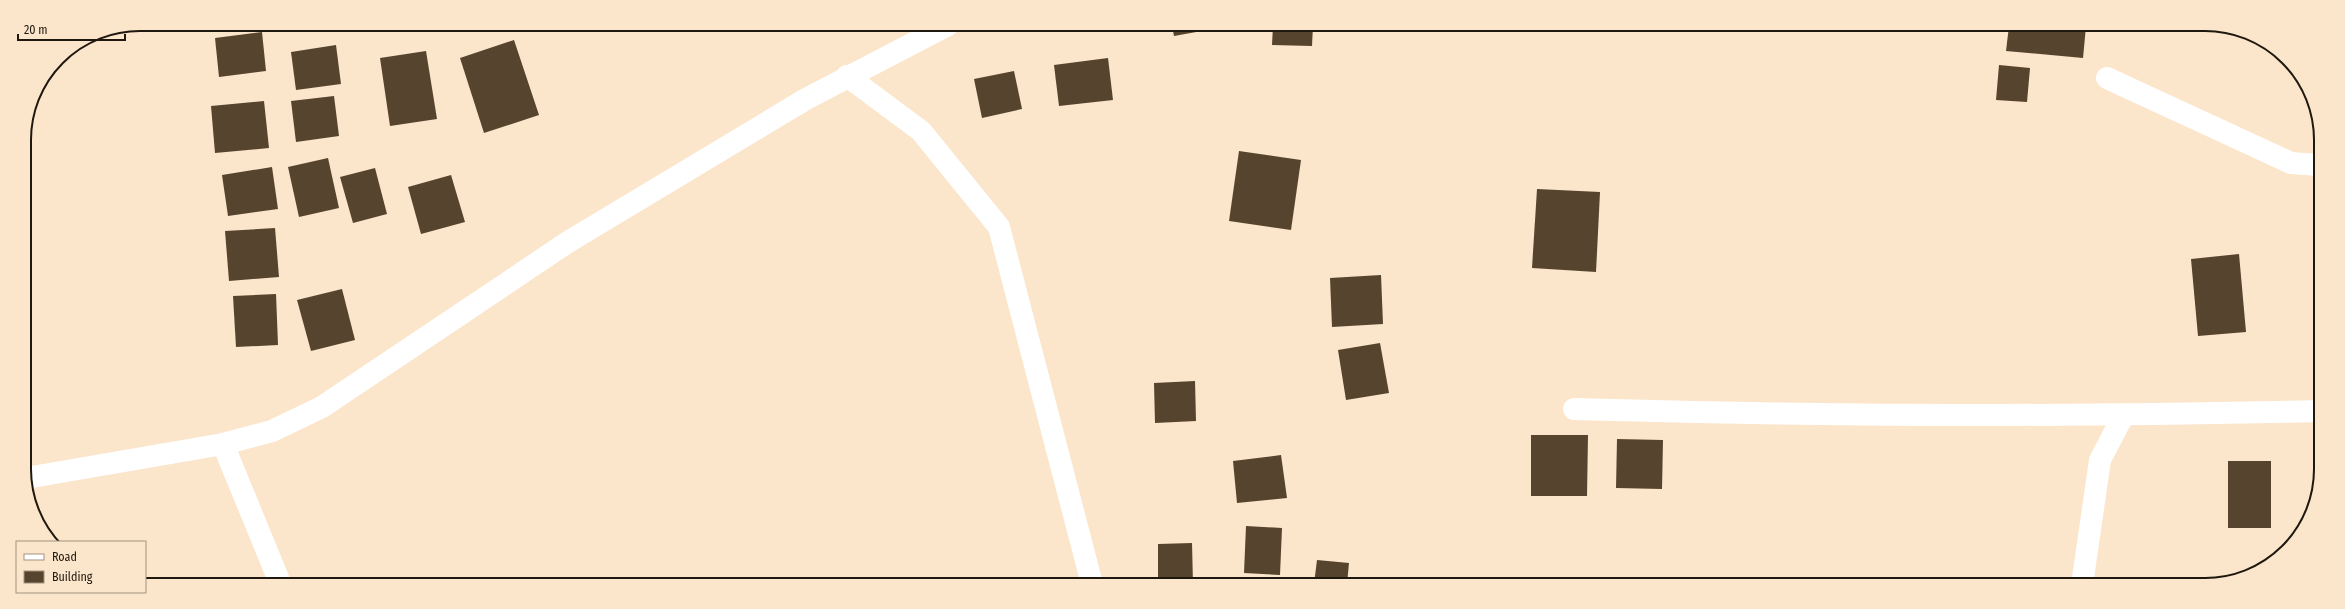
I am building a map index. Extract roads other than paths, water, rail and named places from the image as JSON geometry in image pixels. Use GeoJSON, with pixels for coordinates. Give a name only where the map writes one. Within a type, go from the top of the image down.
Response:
{"type":"FeatureCollection","features":[{"type":"Feature","properties":{"kind":"street"},"geometry":{"type":"LineString","coordinates":[[31,477],[223,444],[272,432],[322,407],[568,242],[847,76],[936,31]]}},
{"type":"Feature","properties":{"kind":"street"},"geometry":{"type":"LineString","coordinates":[[847,76],[921,131],[999,227],[1090,578]]}},
{"type":"Feature","properties":{"kind":"street"},"geometry":{"type":"LineString","coordinates":[[2107,78],[2291,163],[2314,165]]}},
{"type":"Feature","properties":{"kind":"street"},"geometry":{"type":"LineString","coordinates":[[1574,409],[1751,414],[2123,416],[2314,411]]}},
{"type":"Feature","properties":{"kind":"street"},"geometry":{"type":"LineString","coordinates":[[2083,578],[2100,460],[2123,416]]}},
{"type":"Feature","properties":{"kind":"street"},"geometry":{"type":"LineString","coordinates":[[223,444],[278,578]]}}]}
